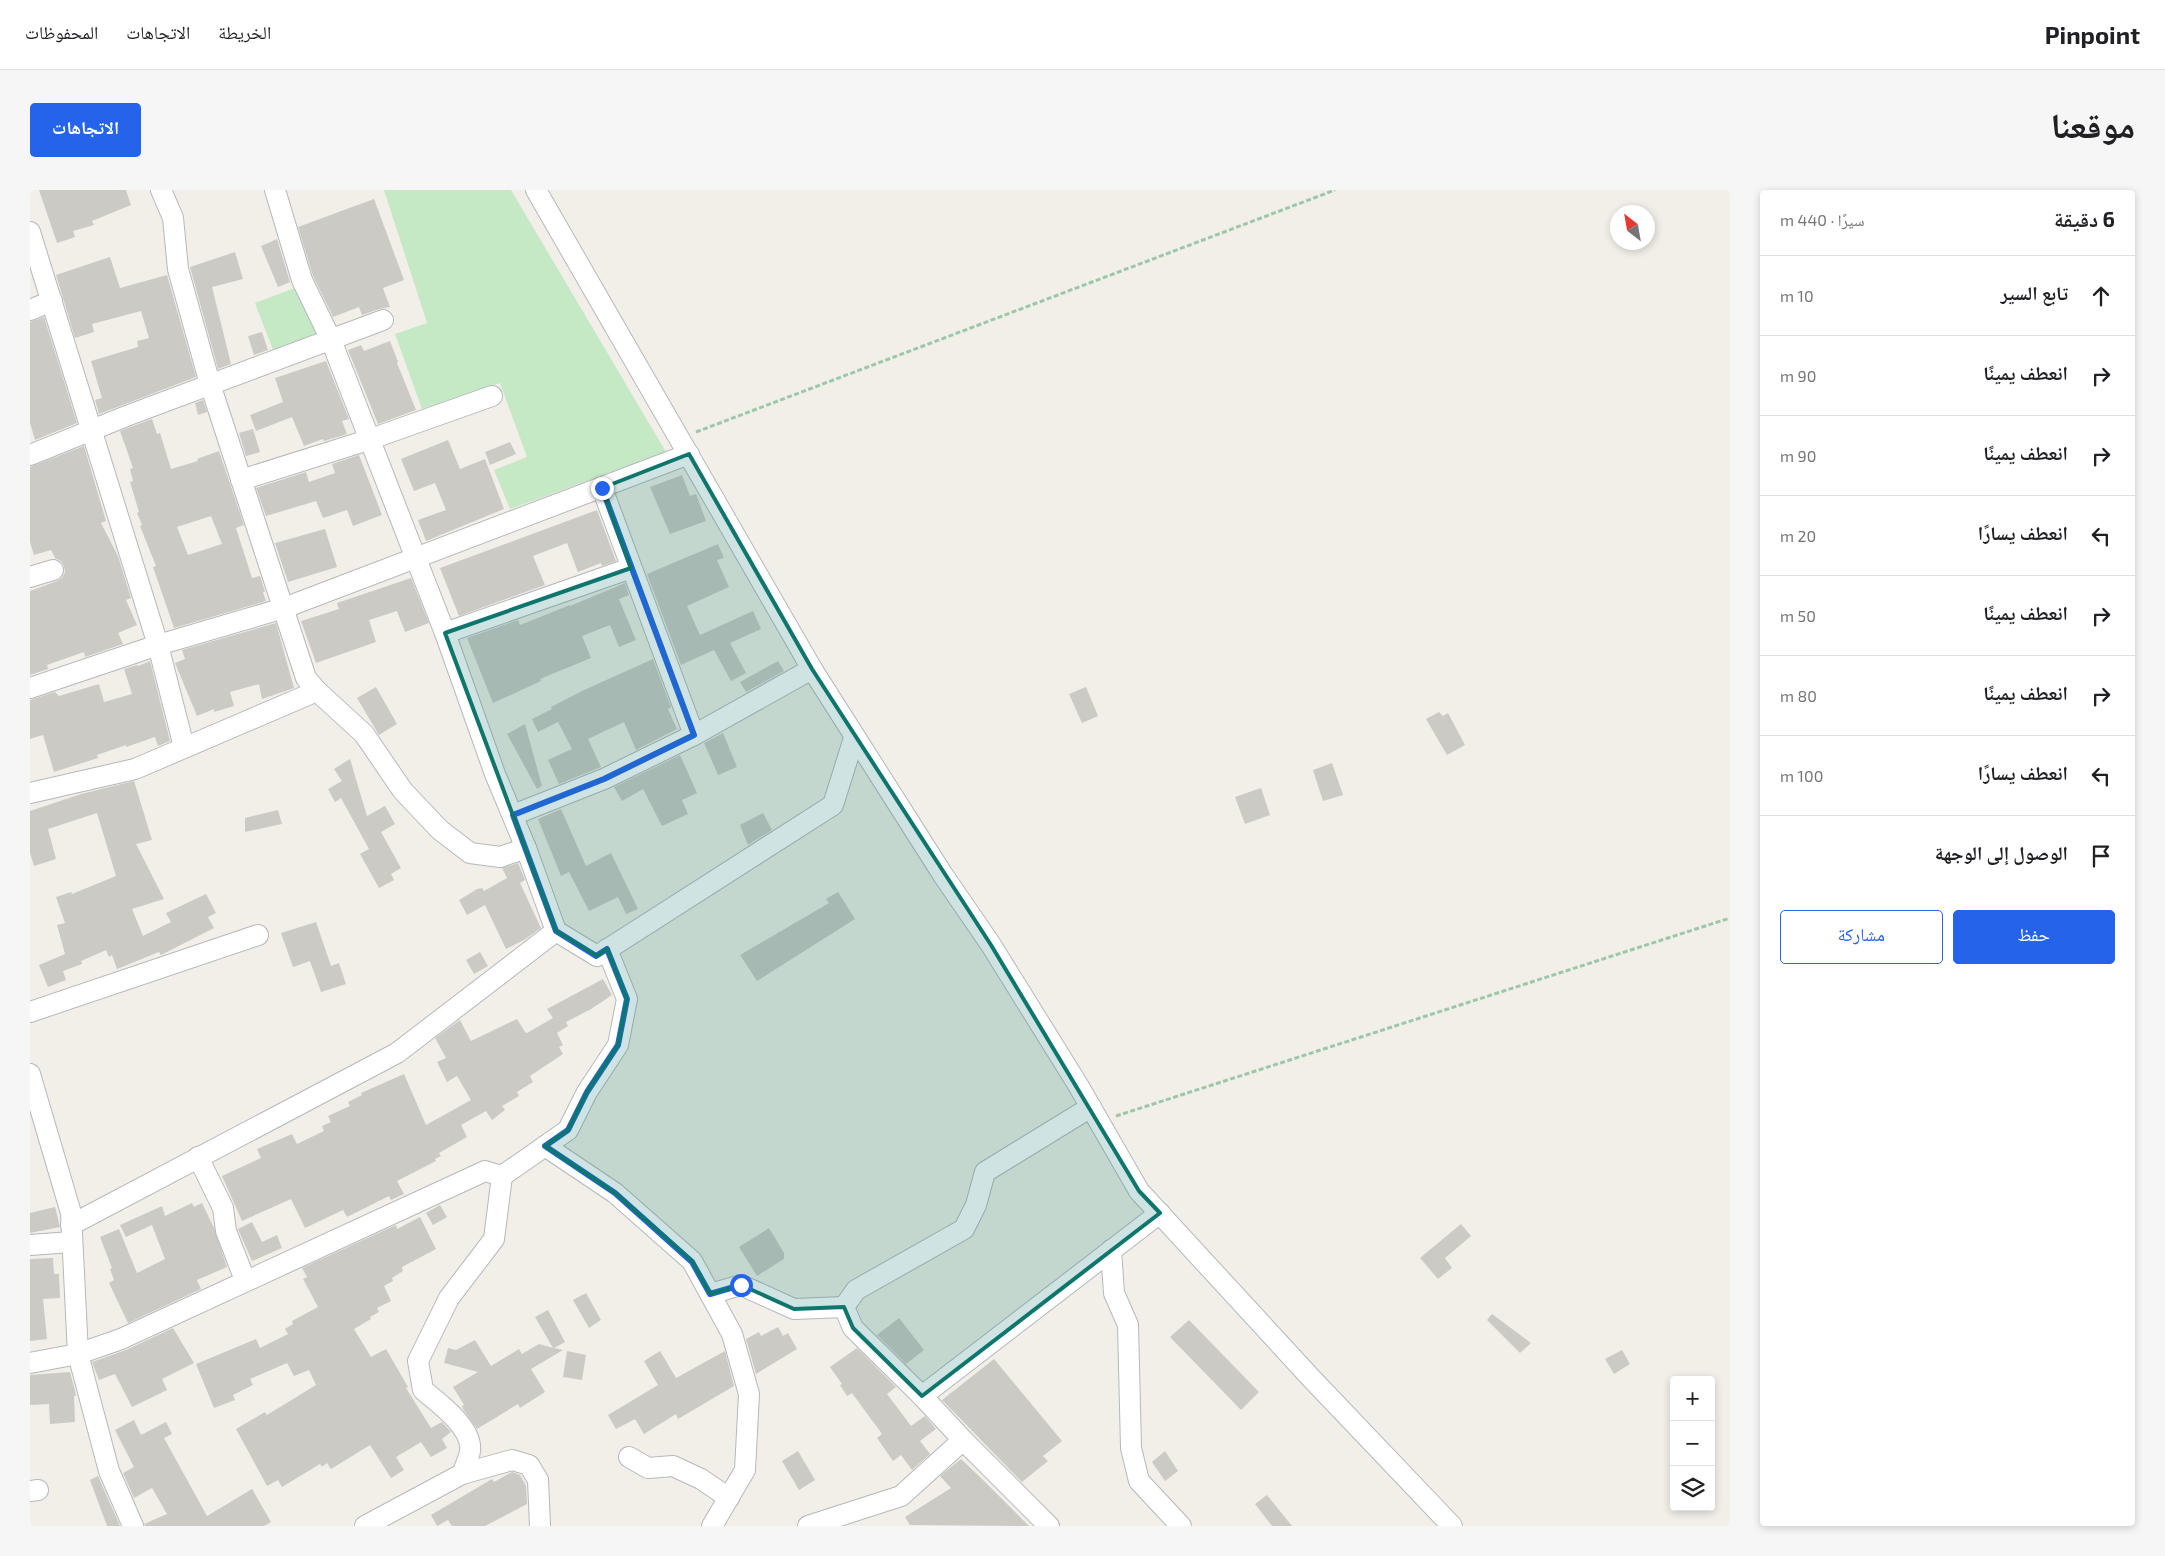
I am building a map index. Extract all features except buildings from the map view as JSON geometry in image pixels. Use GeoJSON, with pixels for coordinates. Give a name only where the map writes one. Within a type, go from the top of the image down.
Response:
{"type":"FeatureCollection","features":[{"type":"Feature","properties":{"kind":"street"},"geometry":{"type":"LineString","coordinates":[[162,190],[173,218],[178,270],[210,384],[306,678],[317,691],[364,734],[403,791],[440,830],[470,853],[500,857],[526,848]]}},
{"type":"Feature","properties":{"kind":"street"},"geometry":{"type":"LineString","coordinates":[[275,190],[302,280],[331,340],[414,559],[445,633],[495,774],[526,848],[556,931],[596,956],[833,805],[854,738]]}},
{"type":"Feature","properties":{"kind":"street"},"geometry":{"type":"LineString","coordinates":[[537,190],[812,670],[854,738],[991,944],[1139,1191],[1452,1526]]}},
{"type":"Feature","properties":{"kind":"street"},"geometry":{"type":"LineString","coordinates":[[30,232],[158,645],[184,748]]}},
{"type":"Feature","properties":{"kind":"street"},"geometry":{"type":"LineString","coordinates":[[30,310],[52,301]]}},
{"type":"Feature","properties":{"kind":"street"},"geometry":{"type":"LineString","coordinates":[[30,454],[210,384],[383,320]]}},
{"type":"Feature","properties":{"kind":"street"},"geometry":{"type":"LineString","coordinates":[[241,480],[368,440],[492,396]]}},
{"type":"Feature","properties":{"kind":"street"},"geometry":{"type":"LineString","coordinates":[[30,688],[158,645],[284,608],[602,488],[684,446]]}},
{"type":"Feature","properties":{"kind":"street"},"geometry":{"type":"LineString","coordinates":[[602,488],[694,735]]}},
{"type":"Feature","properties":{"kind":"street"},"geometry":{"type":"LineString","coordinates":[[445,633],[631,568]]}},
{"type":"Feature","properties":{"kind":"street"},"geometry":{"type":"LineString","coordinates":[[30,577],[53,570]]}},
{"type":"Feature","properties":{"kind":"street"},"geometry":{"type":"LineString","coordinates":[[513,815],[604,779],[694,735],[812,670]]}},
{"type":"Feature","properties":{"kind":"street"},"geometry":{"type":"LineString","coordinates":[[30,793],[136,769],[317,691]]}},
{"type":"Feature","properties":{"kind":"street"},"geometry":{"type":"LineString","coordinates":[[30,1245],[71,1234],[198,1157],[397,1053],[556,931]]}},
{"type":"Feature","properties":{"kind":"street"},"geometry":{"type":"LineString","coordinates":[[30,1012],[258,935]]}},
{"type":"Feature","properties":{"kind":"street"},"geometry":{"type":"LineString","coordinates":[[462,1474],[470,1450],[465,1432],[447,1409],[423,1390],[418,1361],[449,1298],[494,1239],[502,1176],[568,1130],[587,1092],[618,1045],[627,999],[607,949]]}},
{"type":"Feature","properties":{"kind":"street"},"geometry":{"type":"LineString","coordinates":[[32,1085],[70,1213],[78,1354],[109,1471],[133,1526]]}},
{"type":"Feature","properties":{"kind":"street"},"geometry":{"type":"LineString","coordinates":[[844,1307],[856,1290],[964,1229],[976,1205],[985,1172],[1095,1115]]}},
{"type":"Feature","properties":{"kind":"street"},"geometry":{"type":"LineString","coordinates":[[545,1146],[615,1193],[692,1262],[732,1334],[749,1394],[745,1470],[712,1526]]}},
{"type":"Feature","properties":{"kind":"street"},"geometry":{"type":"LineString","coordinates":[[198,1157],[222,1208],[226,1230],[245,1280]]}},
{"type":"Feature","properties":{"kind":"street"},"geometry":{"type":"LineString","coordinates":[[30,1363],[78,1354],[120,1339],[245,1280],[393,1215],[485,1171],[502,1176]]}},
{"type":"Feature","properties":{"kind":"street"},"geometry":{"type":"LineString","coordinates":[[922,1396],[1160,1213]]}},
{"type":"Feature","properties":{"kind":"street"},"geometry":{"type":"LineString","coordinates":[[1111,1250],[1114,1293],[1128,1325],[1131,1448],[1139,1481],[1181,1526]]}},
{"type":"Feature","properties":{"kind":"street"},"geometry":{"type":"LineString","coordinates":[[710,1294],[741,1285],[794,1309],[844,1307]]}},
{"type":"Feature","properties":{"kind":"street"},"geometry":{"type":"LineString","coordinates":[[844,1307],[853,1328],[1049,1526]]}},
{"type":"Feature","properties":{"kind":"street"},"geometry":{"type":"LineString","coordinates":[[808,1526],[855,1519],[901,1496],[963,1440]]}},
{"type":"Feature","properties":{"kind":"street"},"geometry":{"type":"LineString","coordinates":[[629,1457],[648,1468],[673,1466],[701,1478],[729,1498]]}},
{"type":"Feature","properties":{"kind":"street"},"geometry":{"type":"LineString","coordinates":[[365,1526],[462,1474],[512,1460],[528,1465],[538,1480],[540,1526]]}},
{"type":"Feature","properties":{"kind":"path"},"geometry":{"type":"LineString","coordinates":[[684,446],[1335,190]]}},
{"type":"Feature","properties":{"kind":"path"},"geometry":{"type":"LineString","coordinates":[[1095,1115],[1730,918]]}},
{"type":"Feature","properties":{"kind":"highlighted area"},"geometry":{"type":"Polygon","coordinates":[[[689,454],[812,669],[991,945],[1139,1191],[1160,1213],[922,1396],[853,1328],[844,1307],[794,1309],[741,1285],[710,1294],[692,1261],[615,1193],[545,1146],[568,1130],[587,1092],[618,1045],[627,999],[607,949],[597,956],[556,931],[445,633],[631,568],[602,488],[689,454]]]}},
{"type":"Feature","properties":{"kind":"green space"},"geometry":{"type":"Polygon","coordinates":[[[384,190],[511,190],[666,452],[510,509],[494,470],[527,457],[500,383],[422,409],[395,334],[427,323],[384,190]]]}},
{"type":"Feature","properties":{"kind":"green space"},"geometry":{"type":"Polygon","coordinates":[[[300,286],[320,338],[275,355],[255,303],[300,286]]]}},
{"type":"Feature","properties":{"kind":"route"},"geometry":{"type":"LineString","coordinates":[[602,488],[694,735],[604,779],[513,815],[556,931],[596,956],[607,949],[627,999],[618,1045],[587,1092],[568,1130],[545,1146],[615,1193],[692,1262],[710,1294],[741,1285]]}}]}
